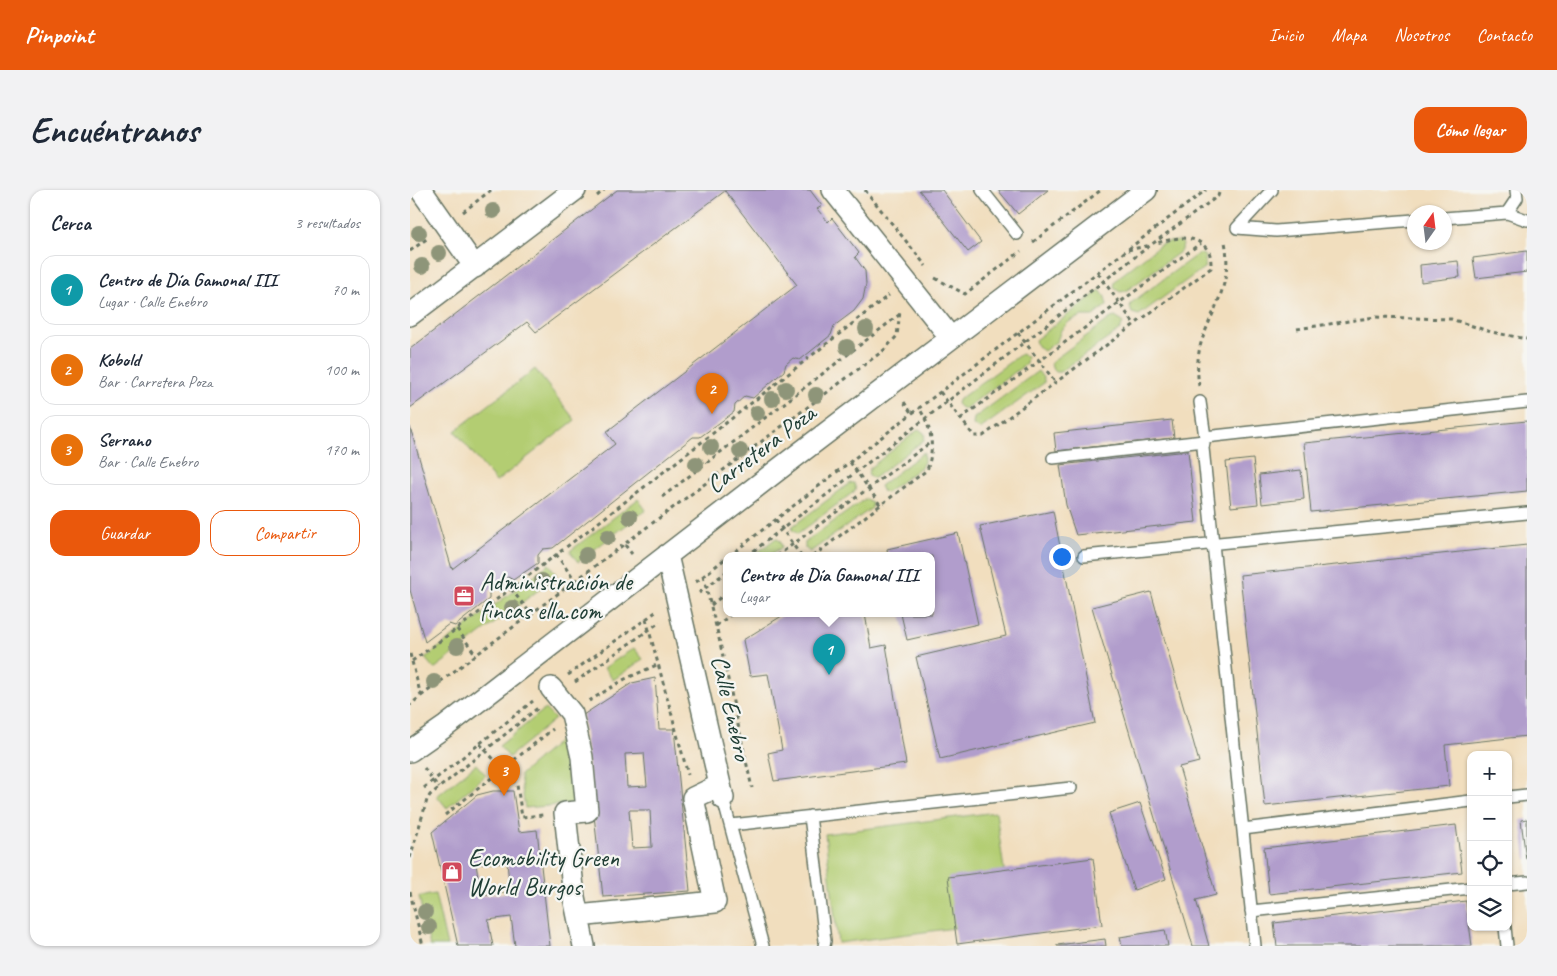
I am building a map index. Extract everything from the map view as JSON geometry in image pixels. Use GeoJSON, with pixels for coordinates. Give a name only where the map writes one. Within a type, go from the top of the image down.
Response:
{"type":"FeatureCollection","features":[{"type":"Feature","properties":{"kind":"street"},"geometry":{"type":"LineString","coordinates":[[421,190],[475,267]]}},
{"type":"Feature","properties":{"kind":"street"},"geometry":{"type":"LineString","coordinates":[[410,315],[575,190]]}},
{"type":"Feature","properties":{"kind":"street"},"geometry":{"type":"LineString","coordinates":[[833,190],[951,338]]}},
{"type":"Feature","properties":{"kind":"street","name":"Carretera Poza"},"geometry":{"type":"LineString","coordinates":[[415,757],[446,726],[1146,190]]}},
{"type":"Feature","properties":{"kind":"street","name":"Calle Enebro"},"geometry":{"type":"LineString","coordinates":[[667,555],[722,792],[693,798]]}},
{"type":"Feature","properties":{"kind":"street"},"geometry":{"type":"LineString","coordinates":[[551,688],[572,714],[582,757],[587,811],[565,813],[578,916],[584,946]]}},
{"type":"Feature","properties":{"kind":"street"},"geometry":{"type":"LineString","coordinates":[[578,916],[715,902],[693,798]]}},
{"type":"Feature","properties":{"kind":"lane"},"geometry":{"type":"LineString","coordinates":[[982,190],[1017,234]]}},
{"type":"Feature","properties":{"kind":"lane"},"geometry":{"type":"LineString","coordinates":[[1272,190],[1237,228],[1276,231],[1407,221]]}},
{"type":"Feature","properties":{"kind":"lane"},"geometry":{"type":"LineString","coordinates":[[1507,213],[1517,198],[1516,190]]}},
{"type":"Feature","properties":{"kind":"lane"},"geometry":{"type":"LineString","coordinates":[[1452,217],[1507,213],[1527,220]]}},
{"type":"Feature","properties":{"kind":"lane"},"geometry":{"type":"LineString","coordinates":[[1200,402],[1205,439],[1203,448],[1255,946]]}},
{"type":"Feature","properties":{"kind":"lane"},"geometry":{"type":"LineString","coordinates":[[1053,458],[1527,402]]}},
{"type":"Feature","properties":{"kind":"lane"},"geometry":{"type":"LineString","coordinates":[[1084,556],[1527,513]]}},
{"type":"Feature","properties":{"kind":"lane"},"geometry":{"type":"LineString","coordinates":[[731,825],[1071,788]]}},
{"type":"Feature","properties":{"kind":"lane"},"geometry":{"type":"LineString","coordinates":[[722,792],[764,946]]}},
{"type":"Feature","properties":{"kind":"lane"},"geometry":{"type":"LineString","coordinates":[[1512,797],[1527,795]]}},
{"type":"Feature","properties":{"kind":"lane"},"geometry":{"type":"LineString","coordinates":[[1243,829],[1467,801]]}},
{"type":"Feature","properties":{"kind":"lane"},"geometry":{"type":"LineString","coordinates":[[810,816],[825,940],[824,946]]}},
{"type":"Feature","properties":{"kind":"lane"},"geometry":{"type":"LineString","coordinates":[[1512,884],[1527,882]]}},
{"type":"Feature","properties":{"kind":"lane"},"geometry":{"type":"LineString","coordinates":[[1251,911],[1467,888]]}},
{"type":"Feature","properties":{"kind":"lane"},"geometry":{"type":"LineString","coordinates":[[1505,931],[1507,946]]}},
{"type":"Feature","properties":{"kind":"path"},"geometry":{"type":"LineString","coordinates":[[446,225],[491,190]]}},
{"type":"Feature","properties":{"kind":"path"},"geometry":{"type":"LineString","coordinates":[[734,552],[919,408],[1206,190]]}},
{"type":"Feature","properties":{"kind":"path"},"geometry":{"type":"LineString","coordinates":[[752,552],[1218,196],[1220,190]]}},
{"type":"Feature","properties":{"kind":"path"},"geometry":{"type":"LineString","coordinates":[[1200,402],[1197,370],[1201,344],[1222,294],[1228,262],[1223,234]]}},
{"type":"Feature","properties":{"kind":"path"},"geometry":{"type":"LineString","coordinates":[[940,392],[974,436],[983,436],[1211,268],[1210,253],[1201,244],[1192,239],[1176,237],[1125,251]]}},
{"type":"Feature","properties":{"kind":"path"},"geometry":{"type":"LineString","coordinates":[[960,419],[1201,244]]}},
{"type":"Feature","properties":{"kind":"path"},"geometry":{"type":"LineString","coordinates":[[1098,273],[1135,325]]}},
{"type":"Feature","properties":{"kind":"path"},"geometry":{"type":"LineString","coordinates":[[412,661],[511,589],[894,291]]}},
{"type":"Feature","properties":{"kind":"path"},"geometry":{"type":"LineString","coordinates":[[410,704],[884,350],[897,336],[900,308]]}},
{"type":"Feature","properties":{"kind":"path"},"geometry":{"type":"LineString","coordinates":[[662,497],[899,315]]}},
{"type":"Feature","properties":{"kind":"path"},"geometry":{"type":"LineString","coordinates":[[1297,329],[1375,317],[1451,320],[1527,340]]}},
{"type":"Feature","properties":{"kind":"path"},"geometry":{"type":"LineString","coordinates":[[1018,332],[1056,383]]}},
{"type":"Feature","properties":{"kind":"path"},"geometry":{"type":"LineString","coordinates":[[818,552],[927,470],[931,441],[930,429],[926,418],[919,408]]}},
{"type":"Feature","properties":{"kind":"path"},"geometry":{"type":"LineString","coordinates":[[782,552],[931,441]]}},
{"type":"Feature","properties":{"kind":"path"},"geometry":{"type":"LineString","coordinates":[[850,462],[881,506]]}},
{"type":"Feature","properties":{"kind":"path"},"geometry":{"type":"LineString","coordinates":[[776,520],[798,552]]}},
{"type":"Feature","properties":{"kind":"path"},"geometry":{"type":"LineString","coordinates":[[556,554],[575,581]]}},
{"type":"Feature","properties":{"kind":"path"},"geometry":{"type":"LineString","coordinates":[[723,561],[703,576],[752,788]]}},
{"type":"Feature","properties":{"kind":"path"},"geometry":{"type":"LineString","coordinates":[[511,589],[531,614]]}},
{"type":"Feature","properties":{"kind":"path"},"geometry":{"type":"LineString","coordinates":[[710,605],[723,595]]}},
{"type":"Feature","properties":{"kind":"path"},"geometry":{"type":"LineString","coordinates":[[716,626],[728,617]]}},
{"type":"Feature","properties":{"kind":"path"},"geometry":{"type":"LineString","coordinates":[[646,619],[693,798]]}},
{"type":"Feature","properties":{"kind":"path"},"geometry":{"type":"LineString","coordinates":[[457,629],[476,655]]}},
{"type":"Feature","properties":{"kind":"path"},"geometry":{"type":"LineString","coordinates":[[410,654],[421,696]]}},
{"type":"Feature","properties":{"kind":"path"},"geometry":{"type":"LineString","coordinates":[[445,815],[572,714],[625,679],[659,664]]}},
{"type":"Feature","properties":{"kind":"path"},"geometry":{"type":"LineString","coordinates":[[480,744],[518,785],[522,817],[565,813]]}},
{"type":"Feature","properties":{"kind":"path"},"geometry":{"type":"LineString","coordinates":[[415,757],[439,788]]}},
{"type":"Feature","properties":{"kind":"path"},"geometry":{"type":"LineString","coordinates":[[410,892],[423,946]]}},
{"type":"Feature","properties":{"kind":"green space"},"geometry":{"type":"Polygon","coordinates":[[[1181,241],[1183,245],[1180,252],[1126,291],[1120,292],[1114,288],[1115,281],[1119,277],[1160,245],[1181,241]]]}},
{"type":"Feature","properties":{"kind":"green space"},"geometry":{"type":"Polygon","coordinates":[[[1199,253],[1205,256],[1205,267],[1139,315],[1132,313],[1131,303],[1199,253]]]}},
{"type":"Feature","properties":{"kind":"green space"},"geometry":{"type":"Polygon","coordinates":[[[1100,290],[1105,297],[1107,305],[1093,316],[1082,316],[1070,321],[1061,330],[1057,341],[1044,351],[1037,346],[1035,340],[1100,290]]]}},
{"type":"Feature","properties":{"kind":"green space"},"geometry":{"type":"Polygon","coordinates":[[[1115,317],[1123,322],[1120,330],[1060,372],[1056,372],[1052,368],[1051,363],[1055,359],[1115,317]]]}},
{"type":"Feature","properties":{"kind":"green space"},"geometry":{"type":"Polygon","coordinates":[[[1021,354],[1027,357],[1026,364],[966,408],[964,409],[957,404],[958,400],[1021,354]]]}},
{"type":"Feature","properties":{"kind":"green space"},"geometry":{"type":"Polygon","coordinates":[[[535,369],[575,420],[496,482],[455,431],[535,369]]]}},
{"type":"Feature","properties":{"kind":"green space"},"geometry":{"type":"Polygon","coordinates":[[[1038,371],[1044,379],[1044,383],[980,429],[973,425],[974,418],[1038,371]]]}},
{"type":"Feature","properties":{"kind":"green space"},"geometry":{"type":"Polygon","coordinates":[[[919,429],[925,434],[924,440],[874,478],[870,477],[868,473],[870,468],[919,429]]]}},
{"type":"Feature","properties":{"kind":"green space"},"geometry":{"type":"Polygon","coordinates":[[[924,452],[924,462],[921,467],[886,493],[883,492],[880,486],[924,452]]]}},
{"type":"Feature","properties":{"kind":"green space"},"geometry":{"type":"Polygon","coordinates":[[[850,483],[854,483],[856,490],[798,534],[792,530],[793,526],[850,483]]]}},
{"type":"Feature","properties":{"kind":"green space"},"geometry":{"type":"Polygon","coordinates":[[[638,499],[646,510],[578,562],[570,551],[638,499]]]}},
{"type":"Feature","properties":{"kind":"green space"},"geometry":{"type":"Polygon","coordinates":[[[865,499],[872,503],[872,508],[810,552],[805,548],[805,542],[865,499]]]}},
{"type":"Feature","properties":{"kind":"green space"},"geometry":{"type":"Polygon","coordinates":[[[776,538],[780,541],[782,547],[775,552],[758,552],[776,538]]]}},
{"type":"Feature","properties":{"kind":"green space"},"geometry":{"type":"Polygon","coordinates":[[[549,564],[557,576],[434,669],[425,658],[549,564]]]}},
{"type":"Feature","properties":{"kind":"green space"},"geometry":{"type":"Polygon","coordinates":[[[634,648],[643,659],[613,680],[604,668],[634,648]]]}},
{"type":"Feature","properties":{"kind":"green space"},"geometry":{"type":"Polygon","coordinates":[[[545,709],[555,719],[509,757],[499,746],[545,709]]]}},
{"type":"Feature","properties":{"kind":"green space"},"geometry":{"type":"Polygon","coordinates":[[[566,735],[574,757],[579,803],[525,808],[520,775],[566,735]]]}},
{"type":"Feature","properties":{"kind":"green space"},"geometry":{"type":"Polygon","coordinates":[[[476,764],[486,775],[447,808],[437,796],[476,764]]]}},
{"type":"Feature","properties":{"kind":"green space"},"geometry":{"type":"Polygon","coordinates":[[[996,812],[1004,870],[955,928],[838,943],[825,834],[996,812]]]}},
{"type":"Feature","properties":{"kind":"green space"},"geometry":{"type":"Polygon","coordinates":[[[435,894],[447,946],[430,946],[419,897],[435,894]]]}},
{"type":"Feature","properties":{"kind":"building"},"geometry":{"type":"Polygon","coordinates":[[[617,190],[810,190],[822,206],[817,209],[828,222],[832,218],[859,253],[855,257],[865,271],[866,284],[863,299],[854,311],[834,326],[831,335],[800,360],[793,358],[786,364],[784,371],[753,398],[745,396],[735,405],[734,412],[700,437],[693,437],[553,548],[543,549],[538,555],[538,563],[513,580],[508,577],[489,591],[489,599],[455,626],[449,624],[425,642],[410,590],[410,427],[452,569],[615,444],[606,432],[797,285],[725,191],[536,332],[527,322],[410,408],[410,349],[617,190]]]}},
{"type":"Feature","properties":{"kind":"building"},"geometry":{"type":"Polygon","coordinates":[[[919,190],[942,190],[981,242],[968,252],[919,190]]]}},
{"type":"Feature","properties":{"kind":"building"},"geometry":{"type":"Polygon","coordinates":[[[998,190],[1048,190],[1018,214],[998,190]]]}},
{"type":"Feature","properties":{"kind":"building"},"geometry":{"type":"Polygon","coordinates":[[[1527,251],[1527,272],[1476,278],[1473,258],[1527,251]]]}},
{"type":"Feature","properties":{"kind":"building"},"geometry":{"type":"Polygon","coordinates":[[[1458,261],[1460,277],[1421,282],[1420,265],[1458,261]]]}},
{"type":"Feature","properties":{"kind":"building"},"geometry":{"type":"Polygon","coordinates":[[[1172,420],[1174,438],[1056,451],[1054,433],[1172,420]]]}},
{"type":"Feature","properties":{"kind":"building"},"geometry":{"type":"Polygon","coordinates":[[[1527,421],[1527,491],[1311,512],[1304,443],[1527,421]]]}},
{"type":"Feature","properties":{"kind":"building"},"geometry":{"type":"Polygon","coordinates":[[[1188,451],[1196,522],[1076,535],[1066,505],[1060,465],[1188,451]]]}},
{"type":"Feature","properties":{"kind":"building"},"geometry":{"type":"Polygon","coordinates":[[[1253,459],[1258,504],[1231,507],[1226,462],[1253,459]]]}},
{"type":"Feature","properties":{"kind":"building"},"geometry":{"type":"Polygon","coordinates":[[[1301,470],[1304,499],[1262,504],[1259,475],[1301,470]]]}},
{"type":"Feature","properties":{"kind":"building"},"geometry":{"type":"Polygon","coordinates":[[[1053,511],[1095,723],[940,759],[916,657],[1006,636],[980,526],[1053,511]]]}},
{"type":"Feature","properties":{"kind":"building"},"geometry":{"type":"Polygon","coordinates":[[[958,533],[978,624],[907,640],[902,617],[935,617],[935,552],[887,552],[887,549],[958,533]]]}},
{"type":"Feature","properties":{"kind":"building"},"geometry":{"type":"Polygon","coordinates":[[[1527,545],[1527,736],[1445,745],[1449,786],[1265,806],[1240,575],[1527,545]]]}},
{"type":"Feature","properties":{"kind":"building"},"geometry":{"type":"Polygon","coordinates":[[[1151,592],[1199,762],[1179,767],[1216,895],[1196,900],[1209,946],[1193,946],[1092,607],[1151,592]]]}},
{"type":"Feature","properties":{"kind":"building"},"geometry":{"type":"Polygon","coordinates":[[[780,617],[866,617],[871,648],[886,645],[906,764],[774,781],[768,753],[782,750],[768,674],[750,676],[743,640],[780,617]]]}},
{"type":"Feature","properties":{"kind":"building"},"geometry":{"type":"Polygon","coordinates":[[[655,678],[659,729],[674,729],[690,891],[603,897],[583,715],[632,683],[655,678]],[[644,753],[625,754],[627,787],[647,786],[644,753]],[[629,810],[632,848],[652,847],[650,810],[629,810]]]}},
{"type":"Feature","properties":{"kind":"building"},"geometry":{"type":"Polygon","coordinates":[[[493,791],[513,791],[519,832],[537,830],[550,946],[515,946],[511,917],[488,920],[493,946],[458,946],[432,832],[477,795],[493,791]],[[507,862],[476,864],[481,896],[510,892],[507,862]]]}},
{"type":"Feature","properties":{"kind":"building"},"geometry":{"type":"Polygon","coordinates":[[[1140,803],[1166,879],[1134,890],[1109,813],[1140,803]]]}},
{"type":"Feature","properties":{"kind":"building"},"geometry":{"type":"Polygon","coordinates":[[[1527,819],[1527,859],[1526,859],[1521,820],[1527,819]]]}},
{"type":"Feature","properties":{"kind":"building"},"geometry":{"type":"Polygon","coordinates":[[[1456,825],[1462,872],[1269,894],[1264,848],[1456,825]]]}},
{"type":"Feature","properties":{"kind":"building"},"geometry":{"type":"Polygon","coordinates":[[[1093,858],[1102,925],[957,944],[948,877],[1093,858]]]}},
{"type":"Feature","properties":{"kind":"building"},"geometry":{"type":"Polygon","coordinates":[[[1466,901],[1467,931],[1470,931],[1472,946],[1277,946],[1274,923],[1466,901]]]}},
{"type":"Feature","properties":{"kind":"building"},"geometry":{"type":"Polygon","coordinates":[[[1165,930],[1168,946],[1122,946],[1120,937],[1165,930]]]}},
{"type":"Feature","properties":{"kind":"building"},"geometry":{"type":"Polygon","coordinates":[[[1105,939],[1106,946],[1057,946],[1057,945],[1105,939]]]}},
{"type":"Feature","properties":{"kind":"place","name":"Kobold"},"geometry":{"type":"Point","coordinates":[712,414]}},
{"type":"Feature","properties":{"kind":"place","name":"Administración de fincas ella.com"},"geometry":{"type":"Point","coordinates":[464,596]}},
{"type":"Feature","properties":{"kind":"place","name":"Centro de Día Gamonal III"},"geometry":{"type":"Point","coordinates":[829,675]}},
{"type":"Feature","properties":{"kind":"place","name":"Serrano"},"geometry":{"type":"Point","coordinates":[504,796]}},
{"type":"Feature","properties":{"kind":"place","name":"Ecomobility Green World Burgos"},"geometry":{"type":"Point","coordinates":[452,872]}}]}
